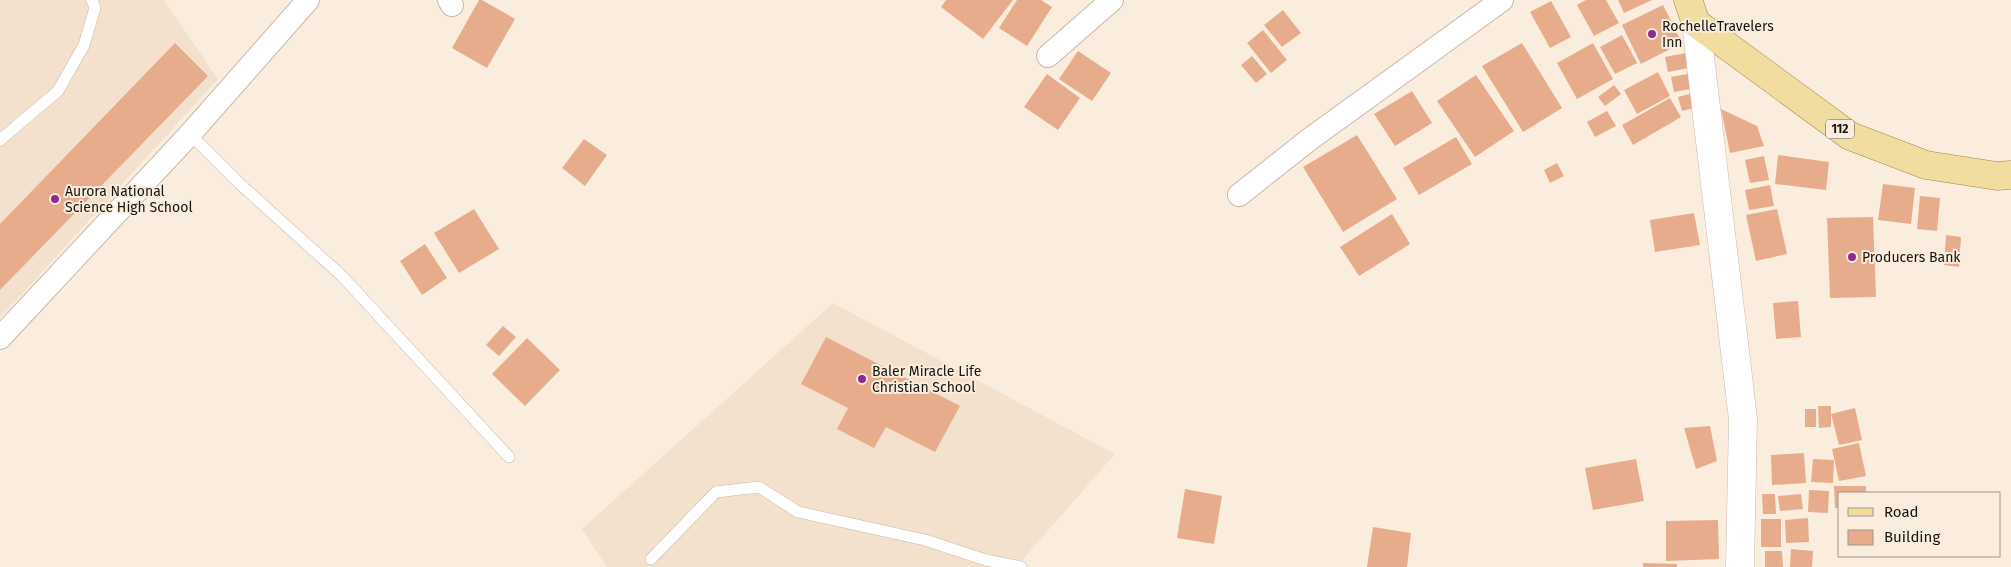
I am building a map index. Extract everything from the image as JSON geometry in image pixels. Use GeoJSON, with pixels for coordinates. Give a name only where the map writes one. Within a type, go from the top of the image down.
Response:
{"type":"FeatureCollection","features":[{"type":"Feature","properties":{"kind":"main road","name":"112"},"geometry":{"type":"LineString","coordinates":[[1692,11],[1850,136],[1926,165],[1997,176],[2011,175]]}},
{"type":"Feature","properties":{"kind":"street"},"geometry":{"type":"LineString","coordinates":[[0,338],[190,134],[308,0]]}},
{"type":"Feature","properties":{"kind":"street"},"geometry":{"type":"LineString","coordinates":[[1048,56],[1112,0]]}},
{"type":"Feature","properties":{"kind":"street"},"geometry":{"type":"LineString","coordinates":[[1239,195],[1310,139],[1502,0]]}},
{"type":"Feature","properties":{"kind":"street"},"geometry":{"type":"LineString","coordinates":[[1692,11],[1743,419],[1740,567]]}},
{"type":"Feature","properties":{"kind":"lane"},"geometry":{"type":"LineString","coordinates":[[0,140],[58,92],[84,45],[95,8],[92,0]]}},
{"type":"Feature","properties":{"kind":"lane"},"geometry":{"type":"LineString","coordinates":[[190,134],[239,183],[342,276],[509,457]]}},
{"type":"Feature","properties":{"kind":"lane"},"geometry":{"type":"LineString","coordinates":[[651,559],[716,492],[759,487],[798,512],[925,540],[986,560],[1021,567]]}},
{"type":"Feature","properties":{"kind":"shaded area","name":"Aurora National Science High School"},"geometry":{"type":"Polygon","coordinates":[[[0,0],[164,0],[218,79],[0,318],[0,0]]]}},
{"type":"Feature","properties":{"kind":"shaded area","name":"Baler Miracle Life Christian School"},"geometry":{"type":"Polygon","coordinates":[[[833,303],[1115,454],[1016,567],[607,567],[582,529],[833,303]]]}},
{"type":"Feature","properties":{"kind":"building"},"geometry":{"type":"Polygon","coordinates":[[[479,0],[515,19],[487,68],[452,48],[479,0]]]}},
{"type":"Feature","properties":{"kind":"building"},"geometry":{"type":"Polygon","coordinates":[[[946,0],[1013,0],[983,39],[941,7],[946,0]]]}},
{"type":"Feature","properties":{"kind":"building"},"geometry":{"type":"Polygon","coordinates":[[[1017,0],[1041,0],[1052,7],[1027,46],[999,28],[1017,0]]]}},
{"type":"Feature","properties":{"kind":"building"},"geometry":{"type":"Polygon","coordinates":[[[1586,0],[1606,0],[1619,23],[1594,36],[1577,5],[1586,0]]]}},
{"type":"Feature","properties":{"kind":"building"},"geometry":{"type":"Polygon","coordinates":[[[1618,0],[1652,0],[1624,13],[1618,0]]]}},
{"type":"Feature","properties":{"kind":"building"},"geometry":{"type":"Polygon","coordinates":[[[1551,1],[1571,37],[1550,48],[1530,12],[1551,1]]]}},
{"type":"Feature","properties":{"kind":"building","name":"RochelleTravelers Inn"},"geometry":{"type":"Polygon","coordinates":[[[1663,5],[1682,43],[1641,64],[1622,25],[1663,5]]]}},
{"type":"Feature","properties":{"kind":"building"},"geometry":{"type":"Polygon","coordinates":[[[1283,10],[1301,33],[1282,47],[1264,25],[1283,10]]]}},
{"type":"Feature","properties":{"kind":"building"},"geometry":{"type":"Polygon","coordinates":[[[1263,30],[1287,60],[1271,73],[1247,43],[1263,30]]]}},
{"type":"Feature","properties":{"kind":"building"},"geometry":{"type":"Polygon","coordinates":[[[1622,35],[1637,63],[1615,74],[1600,47],[1622,35]]]}},
{"type":"Feature","properties":{"kind":"building"},"geometry":{"type":"Polygon","coordinates":[[[175,43],[208,76],[0,290],[0,224],[175,43]]]}},
{"type":"Feature","properties":{"kind":"building"},"geometry":{"type":"Polygon","coordinates":[[[1522,43],[1562,108],[1523,132],[1482,66],[1522,43]]]}},
{"type":"Feature","properties":{"kind":"building"},"geometry":{"type":"Polygon","coordinates":[[[1593,43],[1613,79],[1577,99],[1557,63],[1593,43]]]}},
{"type":"Feature","properties":{"kind":"building"},"geometry":{"type":"Polygon","coordinates":[[[1078,51],[1111,73],[1092,101],[1059,79],[1078,51]]]}},
{"type":"Feature","properties":{"kind":"building"},"geometry":{"type":"Polygon","coordinates":[[[1691,52],[1694,67],[1668,72],[1665,57],[1691,52]]]}},
{"type":"Feature","properties":{"kind":"building"},"geometry":{"type":"Polygon","coordinates":[[[1252,56],[1267,74],[1256,83],[1241,65],[1252,56]]]}},
{"type":"Feature","properties":{"kind":"building"},"geometry":{"type":"Polygon","coordinates":[[[1658,72],[1670,96],[1637,114],[1624,90],[1658,72]]]}},
{"type":"Feature","properties":{"kind":"building"},"geometry":{"type":"Polygon","coordinates":[[[1693,73],[1696,88],[1674,92],[1671,77],[1693,73]]]}},
{"type":"Feature","properties":{"kind":"building"},"geometry":{"type":"Polygon","coordinates":[[[1047,74],[1080,98],[1058,130],[1024,107],[1047,74]]]}},
{"type":"Feature","properties":{"kind":"building"},"geometry":{"type":"Polygon","coordinates":[[[1476,75],[1514,131],[1475,157],[1437,101],[1476,75]]]}},
{"type":"Feature","properties":{"kind":"building"},"geometry":{"type":"Polygon","coordinates":[[[1614,85],[1621,94],[1605,106],[1598,97],[1614,85]]]}},
{"type":"Feature","properties":{"kind":"building"},"geometry":{"type":"Polygon","coordinates":[[[1412,91],[1432,123],[1395,146],[1374,114],[1412,91]]]}},
{"type":"Feature","properties":{"kind":"building"},"geometry":{"type":"Polygon","coordinates":[[[1697,92],[1701,106],[1682,111],[1678,97],[1697,92]]]}},
{"type":"Feature","properties":{"kind":"building"},"geometry":{"type":"Polygon","coordinates":[[[1670,98],[1681,117],[1633,145],[1622,125],[1670,98]]]}},
{"type":"Feature","properties":{"kind":"building"},"geometry":{"type":"Polygon","coordinates":[[[1721,109],[1757,126],[1764,146],[1730,153],[1721,109]]]}},
{"type":"Feature","properties":{"kind":"building"},"geometry":{"type":"Polygon","coordinates":[[[1607,111],[1616,126],[1595,137],[1587,122],[1607,111]]]}},
{"type":"Feature","properties":{"kind":"building"},"geometry":{"type":"Polygon","coordinates":[[[1357,135],[1397,199],[1343,232],[1303,167],[1357,135]]]}},
{"type":"Feature","properties":{"kind":"building"},"geometry":{"type":"Polygon","coordinates":[[[1456,137],[1472,164],[1419,195],[1403,168],[1456,137]]]}},
{"type":"Feature","properties":{"kind":"building"},"geometry":{"type":"Polygon","coordinates":[[[584,139],[607,155],[585,186],[562,168],[584,139]]]}},
{"type":"Feature","properties":{"kind":"building"},"geometry":{"type":"Polygon","coordinates":[[[1778,155],[1829,162],[1826,190],[1775,184],[1778,155]]]}},
{"type":"Feature","properties":{"kind":"building"},"geometry":{"type":"Polygon","coordinates":[[[1764,156],[1769,180],[1750,183],[1745,160],[1764,156]]]}},
{"type":"Feature","properties":{"kind":"building"},"geometry":{"type":"Polygon","coordinates":[[[1557,163],[1564,176],[1550,183],[1544,170],[1557,163]]]}},
{"type":"Feature","properties":{"kind":"building"},"geometry":{"type":"Polygon","coordinates":[[[1883,184],[1915,188],[1911,224],[1878,220],[1883,184]]]}},
{"type":"Feature","properties":{"kind":"building"},"geometry":{"type":"Polygon","coordinates":[[[1770,185],[1774,206],[1749,210],[1745,190],[1770,185]]]}},
{"type":"Feature","properties":{"kind":"building"},"geometry":{"type":"Polygon","coordinates":[[[1920,196],[1940,198],[1937,231],[1917,229],[1920,196]]]}},
{"type":"Feature","properties":{"kind":"building"},"geometry":{"type":"Polygon","coordinates":[[[474,209],[499,249],[459,273],[434,233],[474,209]]]}},
{"type":"Feature","properties":{"kind":"building"},"geometry":{"type":"Polygon","coordinates":[[[1777,209],[1787,254],[1756,261],[1746,215],[1777,209]]]}},
{"type":"Feature","properties":{"kind":"building"},"geometry":{"type":"Polygon","coordinates":[[[1694,213],[1700,245],[1655,252],[1650,220],[1694,213]]]}},
{"type":"Feature","properties":{"kind":"building"},"geometry":{"type":"Polygon","coordinates":[[[1392,214],[1410,244],[1359,276],[1340,247],[1392,214]]]}},
{"type":"Feature","properties":{"kind":"building","name":"Producers Bank"},"geometry":{"type":"Polygon","coordinates":[[[1873,217],[1876,297],[1830,298],[1827,218],[1873,217]]]}},
{"type":"Feature","properties":{"kind":"building"},"geometry":{"type":"Polygon","coordinates":[[[1946,235],[1961,237],[1959,267],[1944,265],[1946,235]]]}},
{"type":"Feature","properties":{"kind":"building"},"geometry":{"type":"Polygon","coordinates":[[[425,244],[447,278],[422,295],[400,261],[425,244]]]}},
{"type":"Feature","properties":{"kind":"building"},"geometry":{"type":"Polygon","coordinates":[[[1798,301],[1801,337],[1776,339],[1773,303],[1798,301]]]}},
{"type":"Feature","properties":{"kind":"building"},"geometry":{"type":"Polygon","coordinates":[[[503,326],[516,337],[499,356],[486,345],[503,326]]]}},
{"type":"Feature","properties":{"kind":"building"},"geometry":{"type":"Polygon","coordinates":[[[826,337],[960,406],[935,452],[886,427],[874,448],[837,429],[848,408],[801,384],[826,337]]]}},
{"type":"Feature","properties":{"kind":"building"},"geometry":{"type":"Polygon","coordinates":[[[527,338],[560,370],[525,406],[492,374],[527,338]]]}},
{"type":"Feature","properties":{"kind":"building"},"geometry":{"type":"Polygon","coordinates":[[[1818,406],[1831,406],[1831,427],[1819,428],[1818,406]]]}},
{"type":"Feature","properties":{"kind":"building"},"geometry":{"type":"Polygon","coordinates":[[[1855,408],[1862,440],[1839,445],[1831,414],[1855,408]]]}},
{"type":"Feature","properties":{"kind":"building"},"geometry":{"type":"Polygon","coordinates":[[[1805,409],[1816,409],[1816,427],[1805,427],[1805,409]]]}},
{"type":"Feature","properties":{"kind":"building"},"geometry":{"type":"Polygon","coordinates":[[[1710,426],[1717,461],[1696,469],[1684,428],[1710,426]]]}},
{"type":"Feature","properties":{"kind":"building"},"geometry":{"type":"Polygon","coordinates":[[[1859,443],[1866,476],[1839,481],[1832,449],[1859,443]]]}},
{"type":"Feature","properties":{"kind":"building"},"geometry":{"type":"Polygon","coordinates":[[[1804,453],[1806,483],[1772,485],[1771,455],[1804,453]]]}},
{"type":"Feature","properties":{"kind":"building"},"geometry":{"type":"Polygon","coordinates":[[[1636,459],[1644,501],[1593,510],[1585,468],[1636,459]]]}},
{"type":"Feature","properties":{"kind":"building"},"geometry":{"type":"Polygon","coordinates":[[[1813,459],[1834,460],[1833,483],[1811,482],[1813,459]]]}},
{"type":"Feature","properties":{"kind":"building"},"geometry":{"type":"Polygon","coordinates":[[[1834,486],[1866,486],[1866,492],[1838,492],[1838,508],[1835,508],[1834,486]]]}},
{"type":"Feature","properties":{"kind":"building"},"geometry":{"type":"Polygon","coordinates":[[[1185,489],[1222,496],[1214,544],[1177,538],[1185,489]]]}},
{"type":"Feature","properties":{"kind":"building"},"geometry":{"type":"Polygon","coordinates":[[[1809,490],[1829,491],[1828,513],[1808,512],[1809,490]]]}},
{"type":"Feature","properties":{"kind":"building"},"geometry":{"type":"Polygon","coordinates":[[[1762,494],[1775,494],[1776,514],[1763,514],[1762,494]]]}},
{"type":"Feature","properties":{"kind":"building"},"geometry":{"type":"Polygon","coordinates":[[[1801,494],[1803,509],[1780,511],[1778,496],[1801,494]]]}},
{"type":"Feature","properties":{"kind":"building"},"geometry":{"type":"Polygon","coordinates":[[[1808,518],[1809,542],[1786,543],[1785,520],[1808,518]]]}},
{"type":"Feature","properties":{"kind":"building"},"geometry":{"type":"Polygon","coordinates":[[[1761,519],[1781,519],[1781,547],[1761,547],[1761,519]]]}},
{"type":"Feature","properties":{"kind":"building"},"geometry":{"type":"Polygon","coordinates":[[[1718,520],[1719,559],[1666,561],[1666,521],[1718,520]]]}},
{"type":"Feature","properties":{"kind":"building"},"geometry":{"type":"Polygon","coordinates":[[[1373,527],[1411,533],[1407,567],[1367,567],[1373,527]]]}},
{"type":"Feature","properties":{"kind":"building"},"geometry":{"type":"Polygon","coordinates":[[[1791,549],[1813,551],[1812,567],[1790,567],[1791,549]]]}},
{"type":"Feature","properties":{"kind":"building"},"geometry":{"type":"Polygon","coordinates":[[[1765,551],[1782,551],[1783,567],[1765,567],[1765,551]]]}},
{"type":"Feature","properties":{"kind":"building"},"geometry":{"type":"Polygon","coordinates":[[[1643,563],[1677,564],[1677,567],[1643,567],[1643,563]]]}},
{"type":"Feature","properties":{"kind":"place","name":"RochelleTravelers Inn"},"geometry":{"type":"Point","coordinates":[1652,34]}},
{"type":"Feature","properties":{"kind":"place","name":"Aurora National Science High School"},"geometry":{"type":"Point","coordinates":[55,199]}},
{"type":"Feature","properties":{"kind":"place","name":"Producers Bank"},"geometry":{"type":"Point","coordinates":[1852,257]}},
{"type":"Feature","properties":{"kind":"place","name":"Baler Miracle Life Christian School"},"geometry":{"type":"Point","coordinates":[862,379]}}]}
